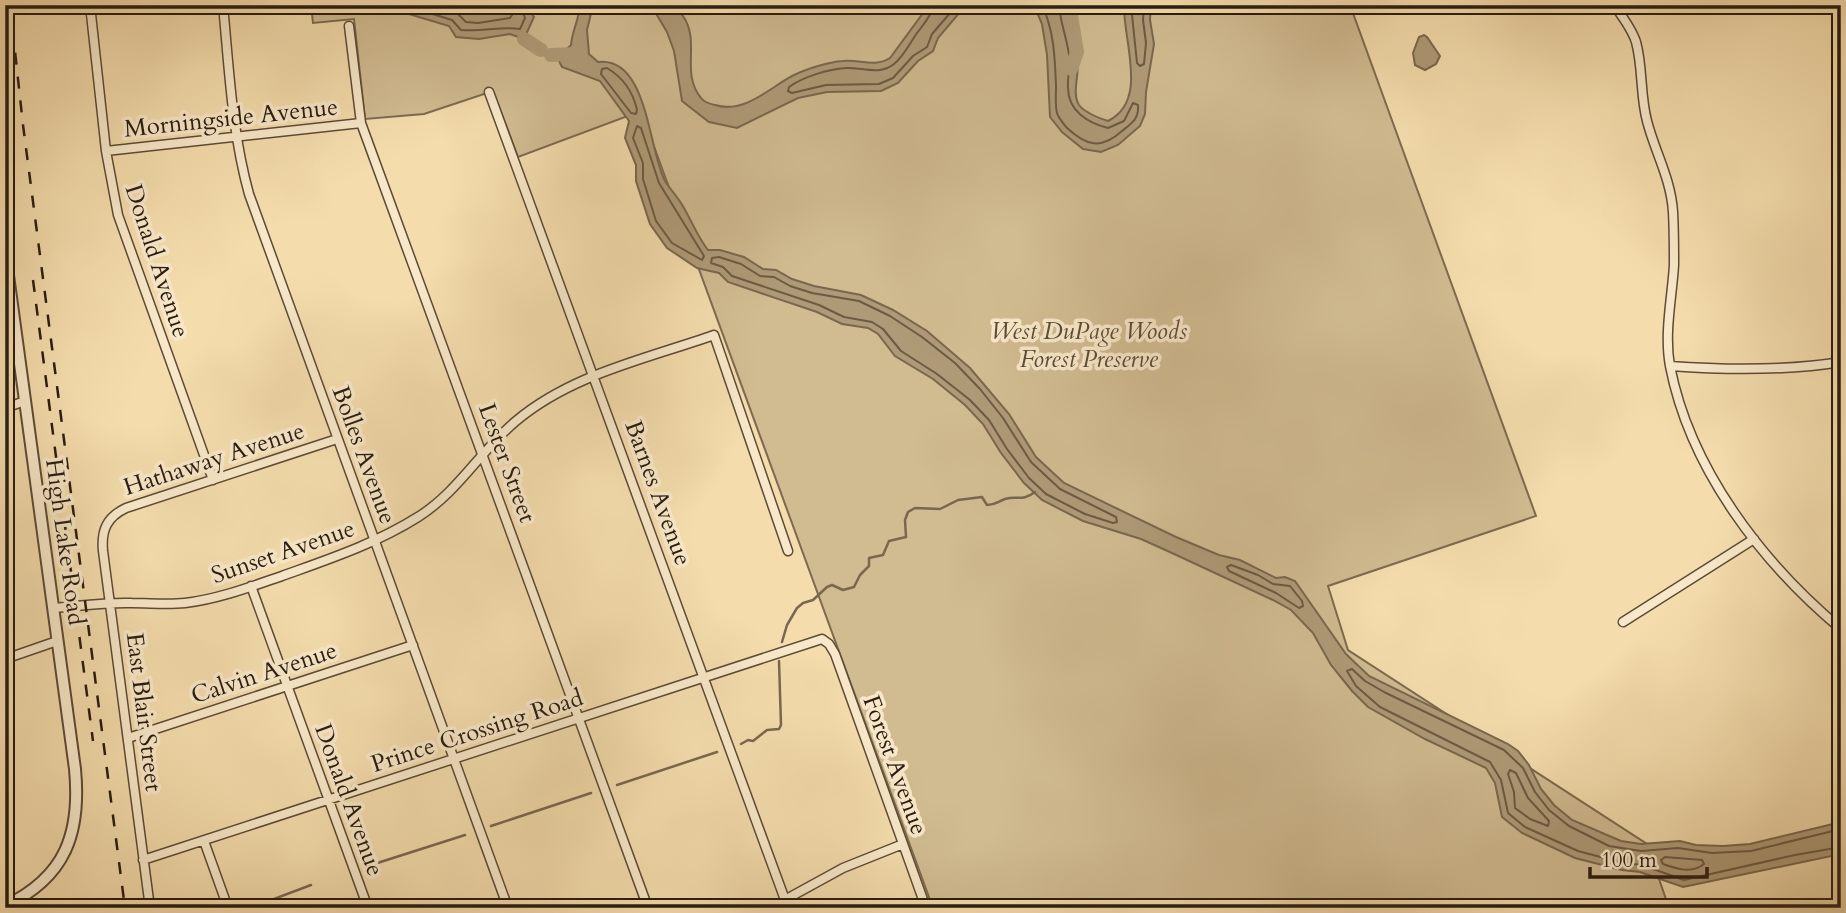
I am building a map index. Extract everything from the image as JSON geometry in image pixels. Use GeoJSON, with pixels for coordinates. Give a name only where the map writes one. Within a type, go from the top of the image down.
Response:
{"type":"FeatureCollection","features":[{"type":"Feature","properties":{"kind":"street","name":"Donald Avenue"},"geometry":{"type":"LineString","coordinates":[[90,5],[111,187],[128,249],[214,480]]}},
{"type":"Feature","properties":{"kind":"street","name":"Bolles Avenue"},"geometry":{"type":"LineString","coordinates":[[223,5],[237,137],[249,194],[508,908]]}},
{"type":"Feature","properties":{"kind":"street"},"geometry":{"type":"LineString","coordinates":[[1614,5],[1636,42],[1647,120],[1669,179],[1674,265],[1668,340],[1670,366],[1685,414],[1702,455],[1720,488],[1754,539],[1790,580],[1841,629]]}},
{"type":"Feature","properties":{"kind":"street","name":"Lester Street"},"geometry":{"type":"LineString","coordinates":[[349,26],[361,123],[648,908]]}},
{"type":"Feature","properties":{"kind":"street","name":"Barnes Avenue"},"geometry":{"type":"LineString","coordinates":[[489,92],[788,908]]}},
{"type":"Feature","properties":{"kind":"street","name":"Morningside Avenue"},"geometry":{"type":"LineString","coordinates":[[106,151],[361,123]]}},
{"type":"Feature","properties":{"kind":"street","name":"High Lake Road"},"geometry":{"type":"LineString","coordinates":[[5,253],[77,790],[77,814],[72,836],[60,862],[45,881],[24,897],[5,906]]}},
{"type":"Feature","properties":{"kind":"street","name":"Sunset Avenue"},"geometry":{"type":"LineString","coordinates":[[53,608],[110,603],[182,604],[209,599],[341,555],[433,507],[452,491],[500,436],[536,406],[574,384],[714,335],[788,551]]}},
{"type":"Feature","properties":{"kind":"street"},"geometry":{"type":"LineString","coordinates":[[1670,366],[1709,369],[1765,368],[1818,366],[1841,362]]}},
{"type":"Feature","properties":{"kind":"street"},"geometry":{"type":"LineString","coordinates":[[5,408],[25,401]]}},
{"type":"Feature","properties":{"kind":"street","name":"Hathaway Avenue"},"geometry":{"type":"LineString","coordinates":[[107,522],[126,508],[337,439]]}},
{"type":"Feature","properties":{"kind":"street","name":"East Blair Street"},"geometry":{"type":"LineString","coordinates":[[107,522],[102,543],[150,908]]}},
{"type":"Feature","properties":{"kind":"street"},"geometry":{"type":"LineString","coordinates":[[1623,622],[1754,539]]}},
{"type":"Feature","properties":{"kind":"street","name":"Donald Avenue"},"geometry":{"type":"LineString","coordinates":[[251,586],[368,908]]}},
{"type":"Feature","properties":{"kind":"street","name":"Prince Crossing Road"},"geometry":{"type":"LineString","coordinates":[[143,860],[822,639]]}},
{"type":"Feature","properties":{"kind":"street","name":"Forest Avenue"},"geometry":{"type":"LineString","coordinates":[[822,639],[830,644],[835,654],[926,908]]}},
{"type":"Feature","properties":{"kind":"street"},"geometry":{"type":"LineString","coordinates":[[5,659],[57,641]]}},
{"type":"Feature","properties":{"kind":"street","name":"Calvin Avenue"},"geometry":{"type":"LineString","coordinates":[[128,738],[413,645]]}},
{"type":"Feature","properties":{"kind":"street"},"geometry":{"type":"LineString","coordinates":[[204,841],[228,908]]}},
{"type":"Feature","properties":{"kind":"street"},"geometry":{"type":"LineString","coordinates":[[770,908],[844,868],[903,844]]}},
{"type":"Feature","properties":{"kind":"green space","name":"West DuPage Woods Forest Preserve"},"geometry":{"type":"Polygon","coordinates":[[[311,5],[1350,5],[1536,516],[1328,586],[1348,650],[1647,844],[1669,908],[933,908],[641,111],[518,157],[493,91],[424,114],[365,119],[354,19],[313,23],[311,5]]]}},
{"type":"Feature","properties":{"kind":"water"},"geometry":{"type":"Polygon","coordinates":[[[379,5],[525,5],[534,17],[524,39],[510,34],[479,39],[456,37],[449,26],[379,5]]]}},
{"type":"Feature","properties":{"kind":"water"},"geometry":{"type":"Polygon","coordinates":[[[580,5],[593,5],[587,30],[589,54],[598,62],[615,64],[627,74],[637,89],[665,181],[708,250],[720,250],[744,257],[763,269],[776,270],[814,286],[861,295],[893,310],[927,331],[970,368],[1009,414],[1036,457],[1064,483],[1176,537],[1219,555],[1240,560],[1276,578],[1285,577],[1295,581],[1346,654],[1369,676],[1518,751],[1529,765],[1541,789],[1554,805],[1572,820],[1621,841],[1641,844],[1680,841],[1696,845],[1723,846],[1750,844],[1841,822],[1841,854],[1683,887],[1640,872],[1575,858],[1522,833],[1502,817],[1495,783],[1486,768],[1425,739],[1368,707],[1331,665],[1313,633],[1291,610],[1141,539],[1083,521],[1042,500],[1024,483],[983,424],[965,405],[933,379],[895,356],[878,334],[868,328],[842,324],[817,312],[728,282],[719,273],[697,268],[667,248],[650,224],[636,181],[636,165],[625,138],[629,121],[600,81],[562,67],[559,61],[571,45],[580,5]]]}},
{"type":"Feature","properties":{"kind":"water"},"geometry":{"type":"Polygon","coordinates":[[[651,5],[672,5],[683,16],[690,36],[695,88],[705,102],[726,107],[746,103],[792,76],[817,66],[843,61],[884,61],[890,58],[929,5],[966,5],[938,38],[933,51],[918,61],[898,83],[881,91],[827,92],[798,98],[737,128],[709,122],[682,101],[674,51],[667,32],[651,5]]]}},
{"type":"Feature","properties":{"kind":"water"},"geometry":{"type":"Polygon","coordinates":[[[1034,5],[1065,5],[1076,50],[1077,102],[1088,113],[1108,121],[1120,112],[1128,99],[1131,85],[1124,5],[1151,5],[1150,20],[1154,44],[1145,114],[1140,126],[1118,145],[1101,152],[1083,149],[1062,132],[1050,117],[1047,55],[1042,24],[1034,5]]]}},
{"type":"Feature","properties":{"kind":"water"},"geometry":{"type":"Polygon","coordinates":[[[1424,35],[1440,56],[1436,64],[1425,70],[1415,65],[1413,53],[1419,37],[1424,35]]]}},
{"type":"Feature","properties":{"kind":"waterway"},"geometry":{"type":"LineString","coordinates":[[1065,5],[1071,15],[1077,52],[1071,69]]}},
{"type":"Feature","properties":{"kind":"waterway"},"geometry":{"type":"LineString","coordinates":[[524,39],[541,50]]}},
{"type":"Feature","properties":{"kind":"waterway"},"geometry":{"type":"LineString","coordinates":[[551,55],[576,54]]}},
{"type":"Feature","properties":{"kind":"waterway"},"geometry":{"type":"LineString","coordinates":[[782,642],[787,625],[797,608],[813,600],[832,585],[843,590],[854,587],[869,566],[869,558],[883,555],[889,541],[906,537],[905,520],[908,512],[915,508],[940,509],[958,500],[982,497],[987,505],[1009,498],[1027,497],[1035,492]]}},
{"type":"Feature","properties":{"kind":"waterway"},"geometry":{"type":"LineString","coordinates":[[741,744],[748,740],[753,741],[767,730],[779,729],[781,725],[779,661]]}},
{"type":"Feature","properties":{"kind":"waterway"},"geometry":{"type":"LineString","coordinates":[[617,785],[717,752]]}},
{"type":"Feature","properties":{"kind":"waterway"},"geometry":{"type":"LineString","coordinates":[[491,826],[591,793]]}},
{"type":"Feature","properties":{"kind":"waterway"},"geometry":{"type":"LineString","coordinates":[[368,866],[465,835]]}},
{"type":"Feature","properties":{"kind":"waterway"},"geometry":{"type":"LineString","coordinates":[[250,908],[311,885]]}},
{"type":"Feature","properties":{"kind":"railway"},"geometry":{"type":"LineString","coordinates":[[10,5],[23,125],[125,908]]}},
{"type":"Feature","properties":{"kind":"railway"},"geometry":{"type":"LineString","coordinates":[[33,280],[93,741]]}}]}
